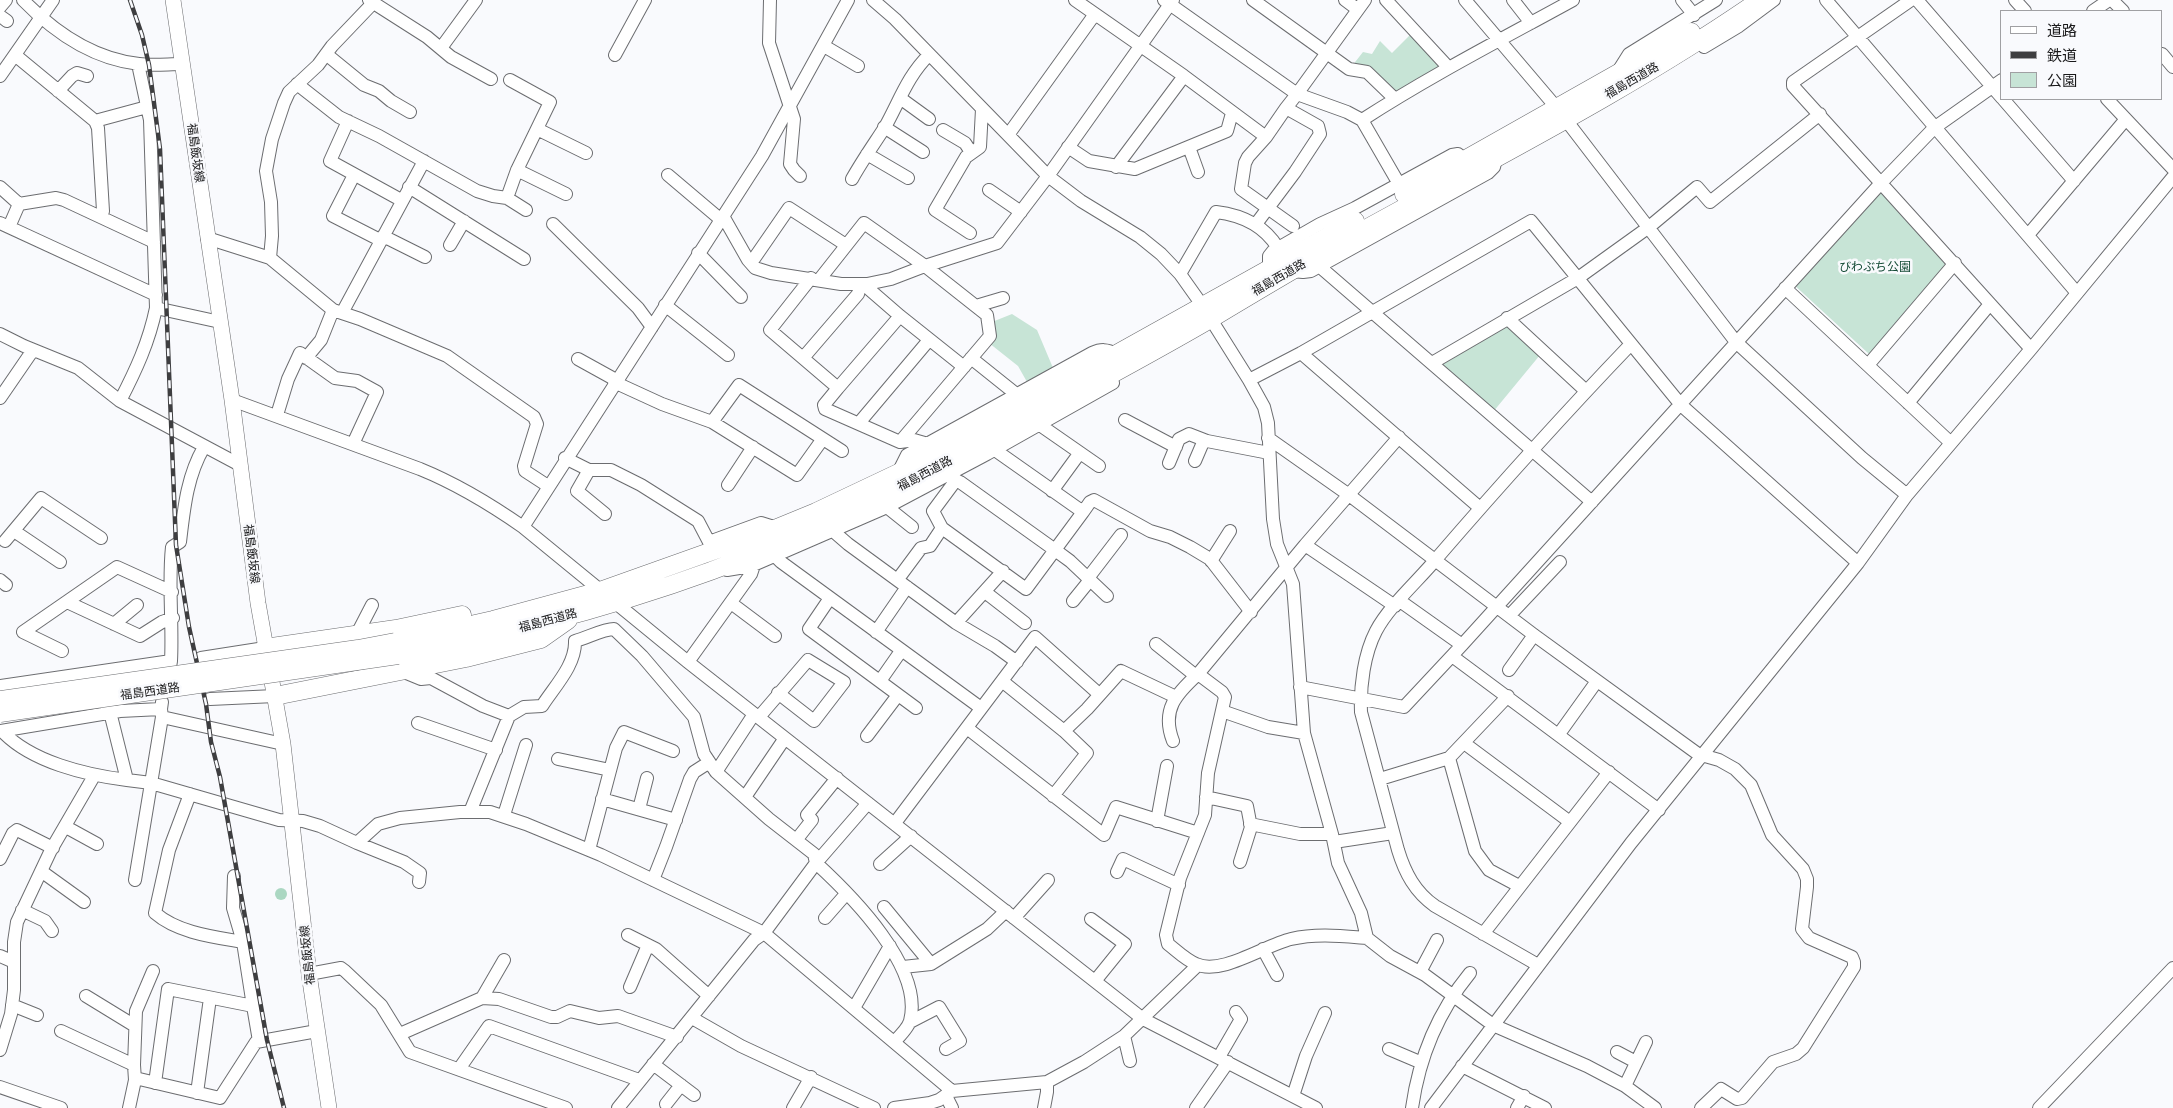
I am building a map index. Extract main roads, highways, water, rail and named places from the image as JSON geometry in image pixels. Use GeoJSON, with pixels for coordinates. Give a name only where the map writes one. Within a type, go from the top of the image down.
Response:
{"type":"FeatureCollection","features":[{"type":"Feature","properties":{"kind":"highway","name":"福島西道路"},"geometry":{"type":"LineString","coordinates":[[0,700],[358,649],[396,648],[600,590],[777,528],[816,512],[928,459],[1116,354],[1292,270],[1408,205],[1496,159],[1615,75],[1705,24],[1740,0]]}},
{"type":"Feature","properties":{"kind":"highway","name":"福島西道路"},"geometry":{"type":"LineString","coordinates":[[0,713],[396,648],[483,639],[615,603],[721,567],[801,534],[880,498],[1143,356],[1269,268],[1464,160],[1653,69],[1760,0]]}},
{"type":"Feature","properties":{"kind":"highway"},"geometry":{"type":"LineString","coordinates":[[265,648],[476,614],[493,620]]}},
{"type":"Feature","properties":{"kind":"highway"},"geometry":{"type":"LineString","coordinates":[[275,696],[404,672],[541,639],[574,614]]}},
{"type":"Feature","properties":{"kind":"main road","name":"福島飯坂線"},"geometry":{"type":"LineString","coordinates":[[172,0],[232,400],[265,648],[283,744],[291,820],[302,895],[309,974],[329,1108]]}},
{"type":"Feature","properties":{"kind":"railway"},"geometry":{"type":"LineString","coordinates":[[130,0],[142,35],[149,65],[160,149],[176,545],[189,627],[206,704],[211,742],[220,777],[267,1040],[284,1108]]}},
{"type":"Feature","properties":{"kind":"park label","name":"びわぶち公園"},"geometry":{"type":"Point","coordinates":[1875,268]}}]}
